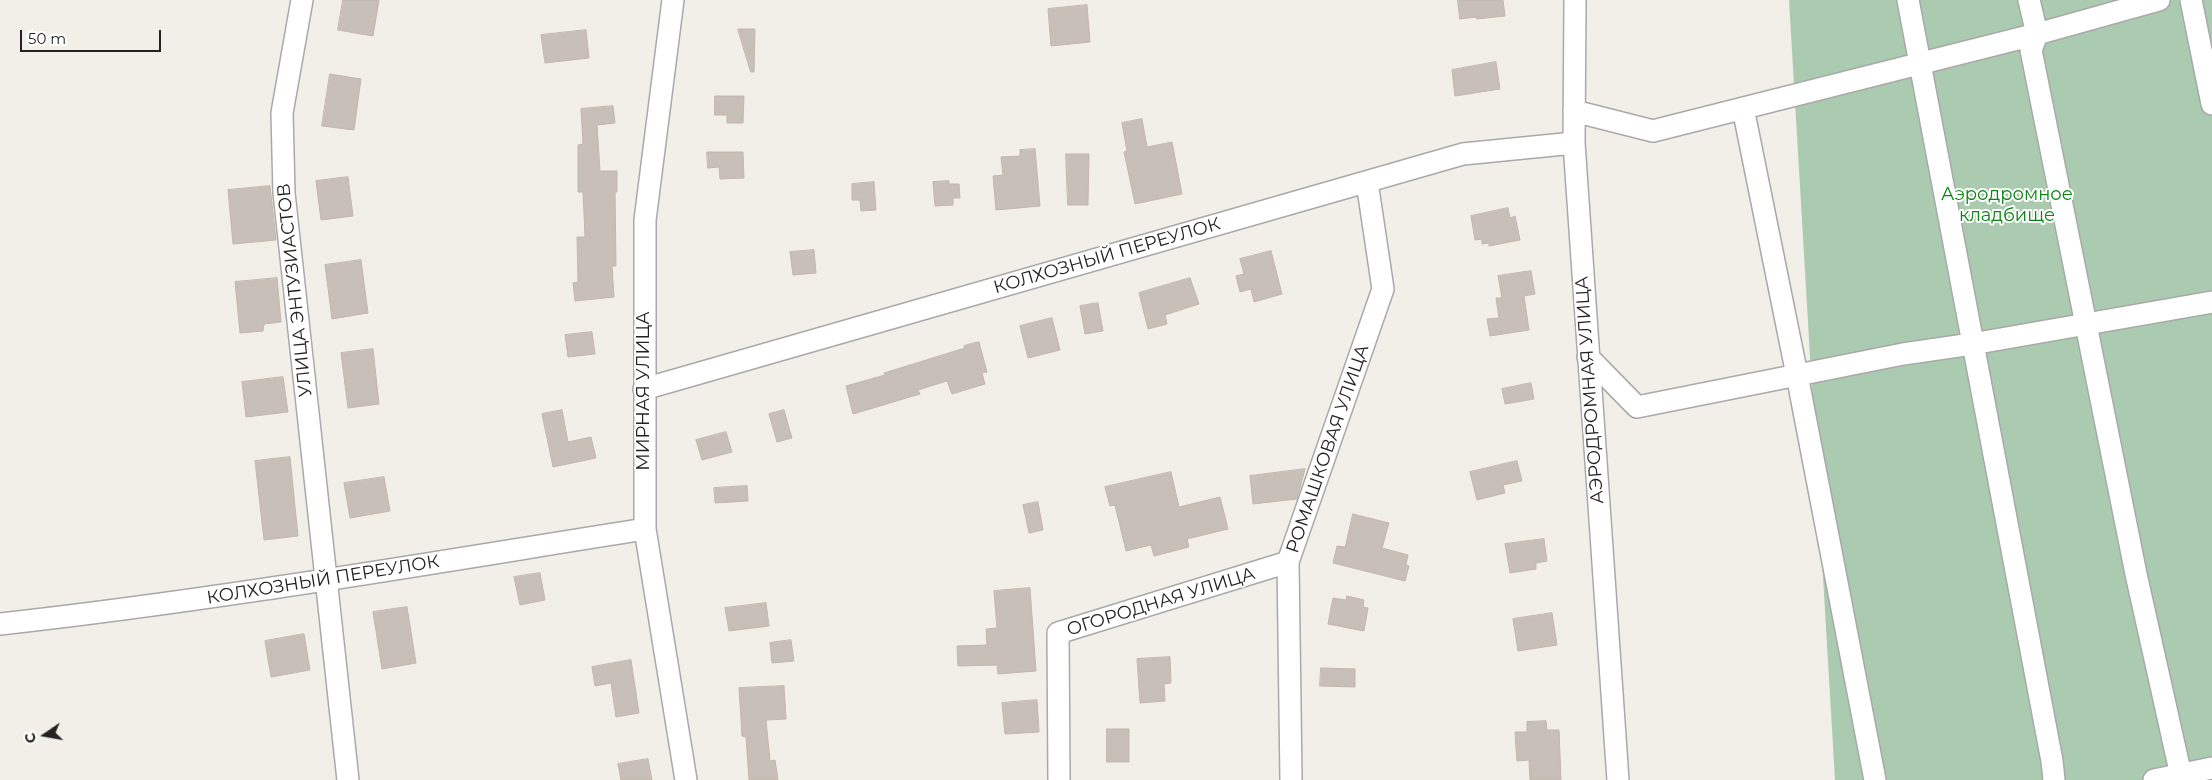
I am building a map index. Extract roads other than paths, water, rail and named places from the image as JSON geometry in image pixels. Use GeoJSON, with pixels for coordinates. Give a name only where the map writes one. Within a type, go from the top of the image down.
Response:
{"type":"FeatureCollection","features":[{"type":"Feature","properties":{"kind":"street","name":"УЛИЦА ЭНТУЗИАСТОВ"},"geometry":{"type":"LineString","coordinates":[[302,0],[282,113],[284,193],[348,780]]}},
{"type":"Feature","properties":{"kind":"street","name":"МИРНАЯ УЛИЦА"},"geometry":{"type":"LineString","coordinates":[[673,0],[645,220],[645,529],[686,780]]}},
{"type":"Feature","properties":{"kind":"street","name":"АЭРОДРОМНАЯ УЛИЦА"},"geometry":{"type":"LineString","coordinates":[[1575,0],[1574,144],[1618,780]]}},
{"type":"Feature","properties":{"kind":"street"},"geometry":{"type":"LineString","coordinates":[[1908,0],[2052,761],[2054,780]]}},
{"type":"Feature","properties":{"kind":"street"},"geometry":{"type":"LineString","coordinates":[[2029,0],[2037,34],[2031,50],[2136,574],[2181,777]]}},
{"type":"Feature","properties":{"kind":"street"},"geometry":{"type":"LineString","coordinates":[[1574,111],[1653,131],[2037,34],[2159,0]]}},
{"type":"Feature","properties":{"kind":"street"},"geometry":{"type":"LineString","coordinates":[[2191,0],[2212,104]]}},
{"type":"Feature","properties":{"kind":"street"},"geometry":{"type":"LineString","coordinates":[[1743,108],[1797,375],[1875,780]]}},
{"type":"Feature","properties":{"kind":"street","name":"КОЛХОЗНЫЙ ПЕРЕУЛОК"},"geometry":{"type":"LineString","coordinates":[[644,389],[1463,154],[1574,144]]}},
{"type":"Feature","properties":{"kind":"street","name":"РОМАШКОВАЯ УЛИЦА"},"geometry":{"type":"LineString","coordinates":[[1291,780],[1288,562],[1383,289],[1368,182]]}},
{"type":"Feature","properties":{"kind":"street"},"geometry":{"type":"LineString","coordinates":[[1588,357],[1637,407],[1903,354],[2087,325],[2212,302]]}},
{"type":"Feature","properties":{"kind":"street","name":"КОЛХОЗНЫЙ ПЕРЕУЛОК"},"geometry":{"type":"LineString","coordinates":[[0,624],[106,612],[325,580],[645,529]]}},
{"type":"Feature","properties":{"kind":"street","name":"ОГОРОДНАЯ УЛИЦА"},"geometry":{"type":"LineString","coordinates":[[1059,780],[1058,634],[1288,562]]}},
{"type":"Feature","properties":{"kind":"street"},"geometry":{"type":"LineString","coordinates":[[2154,780],[2181,777],[2212,768]]}},
{"type":"Feature","properties":{"kind":"park label","name":"Аэродромное кладбище"},"geometry":{"type":"Point","coordinates":[2007,205]}}]}
